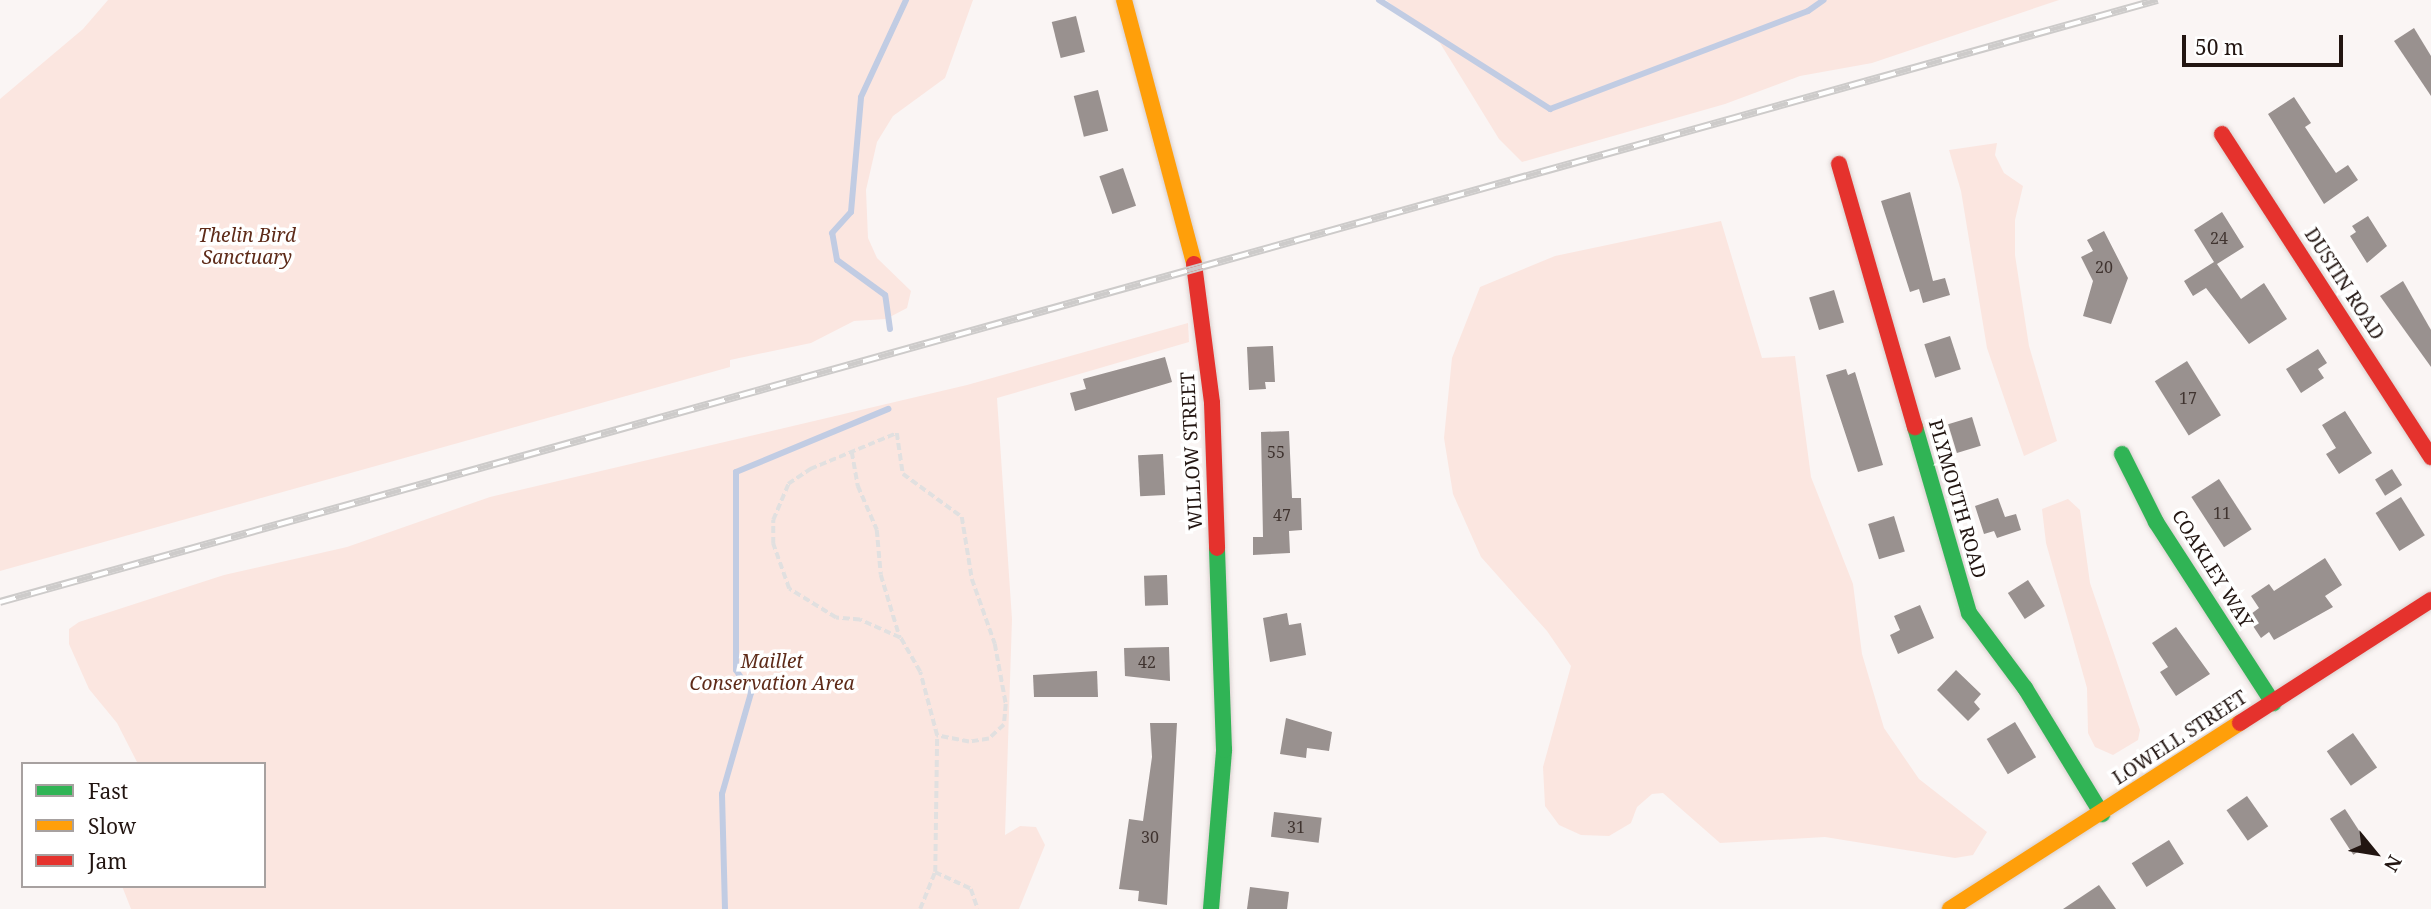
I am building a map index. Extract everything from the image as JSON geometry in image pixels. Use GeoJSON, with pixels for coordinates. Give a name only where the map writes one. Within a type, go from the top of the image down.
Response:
{"type":"FeatureCollection","features":[{"type":"Feature","properties":{"kind":"main road","name":"WILLOW STREET"},"geometry":{"type":"LineString","coordinates":[[1124,0],[1197,271],[1212,403],[1224,750],[1211,909]]}},
{"type":"Feature","properties":{"kind":"main road","name":"DUSTIN ROAD"},"geometry":{"type":"LineString","coordinates":[[2222,134],[2431,457]]}},
{"type":"Feature","properties":{"kind":"main road","name":"PLYMOUTH ROAD"},"geometry":{"type":"LineString","coordinates":[[1839,164],[1969,613],[2025,688],[2102,814]]}},
{"type":"Feature","properties":{"kind":"main road","name":"COAKLEY WAY"},"geometry":{"type":"LineString","coordinates":[[2122,454],[2156,522],[2273,703]]}},
{"type":"Feature","properties":{"kind":"main road","name":"LOWELL STREET"},"geometry":{"type":"LineString","coordinates":[[1950,909],[2102,814],[2431,600]]}},
{"type":"Feature","properties":{"kind":"path"},"geometry":{"type":"LineString","coordinates":[[900,638],[803,601],[778,567],[773,520],[779,496],[810,468],[897,433],[903,474],[956,509],[966,530],[972,579],[995,644],[1006,718],[989,739],[969,742],[937,736]]}},
{"type":"Feature","properties":{"kind":"path"},"geometry":{"type":"LineString","coordinates":[[852,452],[858,486],[877,530],[881,575],[900,638],[920,672],[937,736],[935,872],[920,909]]}},
{"type":"Feature","properties":{"kind":"path"},"geometry":{"type":"LineString","coordinates":[[935,872],[971,888],[978,909]]}},
{"type":"Feature","properties":{"kind":"green space","name":"Thelin Bird Sanctuary"},"geometry":{"type":"Polygon","coordinates":[[[108,0],[973,0],[945,78],[893,116],[877,142],[866,190],[868,238],[877,258],[911,291],[907,308],[886,319],[854,321],[811,343],[730,360],[730,367],[0,571],[0,99],[83,29],[108,0]]]}},
{"type":"Feature","properties":{"kind":"green space"},"geometry":{"type":"Polygon","coordinates":[[[1386,0],[2059,0],[1872,63],[1800,76],[1725,104],[1522,162],[1499,139],[1440,43],[1386,0]]]}},
{"type":"Feature","properties":{"kind":"green space"},"geometry":{"type":"Polygon","coordinates":[[[1997,143],[1995,155],[2004,173],[2023,186],[2015,220],[2015,255],[2029,346],[2057,441],[2024,456],[1987,348],[1961,191],[1949,150],[1997,143]]]}},
{"type":"Feature","properties":{"kind":"green space"},"geometry":{"type":"Polygon","coordinates":[[[1721,221],[1762,358],[1795,356],[1811,477],[1853,584],[1862,654],[1884,728],[1919,779],[1987,832],[1973,855],[1955,858],[1825,837],[1720,843],[1663,793],[1652,794],[1637,807],[1631,823],[1609,836],[1581,835],[1559,825],[1545,806],[1543,767],[1571,666],[1547,631],[1481,557],[1453,494],[1444,438],[1452,358],[1480,287],[1555,256],[1721,221]]]}},
{"type":"Feature","properties":{"kind":"green space","name":"Maillet Conservation Area"},"geometry":{"type":"Polygon","coordinates":[[[1188,323],[1189,342],[997,398],[1012,619],[1005,835],[1020,826],[1036,827],[1045,845],[1019,909],[131,909],[123,888],[266,888],[266,762],[137,762],[117,723],[89,689],[69,644],[69,629],[79,622],[224,575],[347,547],[490,497],[967,385],[1188,323]]]}},
{"type":"Feature","properties":{"kind":"green space"},"geometry":{"type":"Polygon","coordinates":[[[2068,499],[2080,510],[2090,583],[2140,730],[2138,740],[2113,755],[2095,747],[2088,733],[2087,688],[2046,543],[2042,509],[2068,499]]]}},
{"type":"Feature","properties":{"kind":"building"},"geometry":{"type":"Polygon","coordinates":[[[1076,16],[1085,52],[1061,58],[1052,22],[1076,16]]]}},
{"type":"Feature","properties":{"kind":"building"},"geometry":{"type":"Polygon","coordinates":[[[2414,28],[2431,56],[2431,96],[2394,41],[2414,28]]]}},
{"type":"Feature","properties":{"kind":"building"},"geometry":{"type":"Polygon","coordinates":[[[1098,90],[1108,131],[1084,137],[1074,96],[1098,90]]]}},
{"type":"Feature","properties":{"kind":"building"},"geometry":{"type":"Polygon","coordinates":[[[2294,97],[2311,123],[2305,127],[2336,173],[2348,165],[2358,180],[2324,204],[2268,114],[2294,97]]]}},
{"type":"Feature","properties":{"kind":"building"},"geometry":{"type":"Polygon","coordinates":[[[1123,168],[1136,206],[1112,214],[1099,176],[1123,168]]]}},
{"type":"Feature","properties":{"kind":"building"},"geometry":{"type":"Polygon","coordinates":[[[1910,192],[1933,281],[1945,278],[1950,295],[1923,303],[1919,289],[1910,292],[1881,201],[1910,192]]]}},
{"type":"Feature","properties":{"kind":"building"},"geometry":{"type":"Polygon","coordinates":[[[2222,212],[2244,247],[2217,264],[2241,299],[2264,283],[2287,319],[2249,344],[2206,288],[2193,296],[2184,281],[2214,262],[2194,230],[2222,212]]]}},
{"type":"Feature","properties":{"kind":"building"},"geometry":{"type":"Polygon","coordinates":[[[2368,216],[2387,246],[2367,263],[2350,236],[2356,232],[2352,226],[2368,216]]]}},
{"type":"Feature","properties":{"kind":"building"},"geometry":{"type":"Polygon","coordinates":[[[2104,231],[2128,278],[2111,324],[2083,316],[2093,281],[2081,257],[2093,251],[2087,240],[2104,231]]]}},
{"type":"Feature","properties":{"kind":"building"},"geometry":{"type":"Polygon","coordinates":[[[2403,281],[2431,330],[2431,367],[2380,296],[2403,281]]]}},
{"type":"Feature","properties":{"kind":"building"},"geometry":{"type":"Polygon","coordinates":[[[1834,290],[1844,323],[1819,330],[1809,298],[1834,290]]]}},
{"type":"Feature","properties":{"kind":"building"},"geometry":{"type":"Polygon","coordinates":[[[1950,336],[1961,369],[1935,378],[1924,344],[1950,336]]]}},
{"type":"Feature","properties":{"kind":"building"},"geometry":{"type":"Polygon","coordinates":[[[1273,346],[1275,382],[1265,382],[1266,389],[1249,390],[1247,347],[1273,346]]]}},
{"type":"Feature","properties":{"kind":"building"},"geometry":{"type":"Polygon","coordinates":[[[2318,349],[2327,363],[2318,369],[2324,378],[2301,393],[2286,369],[2318,349]]]}},
{"type":"Feature","properties":{"kind":"building"},"geometry":{"type":"Polygon","coordinates":[[[1165,357],[1172,382],[1075,411],[1070,393],[1086,389],[1083,379],[1165,357]]]}},
{"type":"Feature","properties":{"kind":"building"},"geometry":{"type":"Polygon","coordinates":[[[2187,361],[2221,415],[2189,435],[2155,381],[2187,361]]]}},
{"type":"Feature","properties":{"kind":"building"},"geometry":{"type":"Polygon","coordinates":[[[1846,369],[1848,375],[1855,372],[1883,465],[1858,472],[1826,375],[1846,369]]]}},
{"type":"Feature","properties":{"kind":"building"},"geometry":{"type":"Polygon","coordinates":[[[2345,411],[2372,453],[2339,474],[2326,454],[2336,448],[2322,425],[2345,411]]]}},
{"type":"Feature","properties":{"kind":"building"},"geometry":{"type":"Polygon","coordinates":[[[1972,417],[1981,446],[1957,453],[1948,424],[1972,417]]]}},
{"type":"Feature","properties":{"kind":"building"},"geometry":{"type":"Polygon","coordinates":[[[1289,431],[1292,498],[1301,498],[1302,530],[1289,531],[1290,553],[1253,555],[1253,537],[1263,537],[1261,432],[1289,431]]]}},
{"type":"Feature","properties":{"kind":"building"},"geometry":{"type":"Polygon","coordinates":[[[1163,454],[1165,495],[1140,496],[1138,455],[1163,454]]]}},
{"type":"Feature","properties":{"kind":"building"},"geometry":{"type":"Polygon","coordinates":[[[2392,469],[2402,485],[2385,496],[2375,480],[2392,469]]]}},
{"type":"Feature","properties":{"kind":"building"},"geometry":{"type":"Polygon","coordinates":[[[2219,479],[2252,529],[2224,547],[2191,497],[2219,479]]]}},
{"type":"Feature","properties":{"kind":"building"},"geometry":{"type":"Polygon","coordinates":[[[2401,497],[2425,535],[2399,551],[2376,513],[2401,497]]]}},
{"type":"Feature","properties":{"kind":"building"},"geometry":{"type":"Polygon","coordinates":[[[1998,498],[2005,517],[2016,514],[2021,530],[1997,538],[1994,531],[1984,534],[1975,506],[1998,498]]]}},
{"type":"Feature","properties":{"kind":"building"},"geometry":{"type":"Polygon","coordinates":[[[1894,516],[1905,551],[1879,559],[1868,524],[1894,516]]]}},
{"type":"Feature","properties":{"kind":"building"},"geometry":{"type":"Polygon","coordinates":[[[2325,558],[2342,585],[2325,596],[2333,607],[2274,640],[2269,632],[2261,638],[2247,617],[2259,608],[2251,596],[2269,584],[2274,591],[2325,558]]]}},
{"type":"Feature","properties":{"kind":"building"},"geometry":{"type":"Polygon","coordinates":[[[1167,575],[1168,605],[1145,606],[1144,576],[1167,575]]]}},
{"type":"Feature","properties":{"kind":"building"},"geometry":{"type":"Polygon","coordinates":[[[2028,580],[2045,606],[2025,619],[2008,593],[2028,580]]]}},
{"type":"Feature","properties":{"kind":"building"},"geometry":{"type":"Polygon","coordinates":[[[1920,605],[1934,638],[1898,654],[1890,635],[1900,630],[1894,616],[1920,605]]]}},
{"type":"Feature","properties":{"kind":"building"},"geometry":{"type":"Polygon","coordinates":[[[1287,613],[1289,625],[1301,623],[1306,655],[1270,662],[1263,618],[1287,613]]]}},
{"type":"Feature","properties":{"kind":"building"},"geometry":{"type":"Polygon","coordinates":[[[2176,627],[2210,674],[2176,696],[2160,672],[2168,667],[2152,643],[2176,627]]]}},
{"type":"Feature","properties":{"kind":"building"},"geometry":{"type":"Polygon","coordinates":[[[1169,647],[1170,681],[1125,676],[1124,648],[1169,647]]]}},
{"type":"Feature","properties":{"kind":"building"},"geometry":{"type":"Polygon","coordinates":[[[1956,670],[1981,694],[1974,702],[1980,709],[1968,721],[1937,690],[1956,670]]]}},
{"type":"Feature","properties":{"kind":"building"},"geometry":{"type":"Polygon","coordinates":[[[1097,671],[1098,697],[1034,697],[1033,675],[1097,671]]]}},
{"type":"Feature","properties":{"kind":"building"},"geometry":{"type":"Polygon","coordinates":[[[1286,718],[1332,732],[1329,751],[1307,748],[1306,758],[1280,754],[1286,718]]]}},
{"type":"Feature","properties":{"kind":"building"},"geometry":{"type":"Polygon","coordinates":[[[2015,722],[2036,757],[2008,774],[1987,739],[2015,722]]]}},
{"type":"Feature","properties":{"kind":"building"},"geometry":{"type":"Polygon","coordinates":[[[1150,723],[1177,723],[1167,905],[1138,901],[1139,891],[1119,889],[1129,819],[1143,821],[1152,757],[1150,723]]]}},
{"type":"Feature","properties":{"kind":"building"},"geometry":{"type":"Polygon","coordinates":[[[2353,733],[2377,767],[2351,786],[2327,751],[2353,733]]]}},
{"type":"Feature","properties":{"kind":"building"},"geometry":{"type":"Polygon","coordinates":[[[2247,796],[2268,826],[2248,841],[2227,810],[2247,796]]]}},
{"type":"Feature","properties":{"kind":"building"},"geometry":{"type":"Polygon","coordinates":[[[2345,809],[2368,845],[2353,855],[2330,819],[2345,809]]]}},
{"type":"Feature","properties":{"kind":"building"},"geometry":{"type":"Polygon","coordinates":[[[1274,812],[1322,818],[1319,843],[1271,837],[1274,812]]]}},
{"type":"Feature","properties":{"kind":"building"},"geometry":{"type":"Polygon","coordinates":[[[2169,840],[2184,864],[2147,887],[2132,863],[2169,840]]]}},
{"type":"Feature","properties":{"kind":"building"},"geometry":{"type":"Polygon","coordinates":[[[2099,885],[2116,909],[2063,909],[2099,885]]]}},
{"type":"Feature","properties":{"kind":"building"},"geometry":{"type":"Polygon","coordinates":[[[1250,887],[1289,892],[1287,909],[1247,909],[1250,887]]]}},
{"type":"Feature","properties":{"kind":"waterway"},"geometry":{"type":"LineString","coordinates":[[890,329],[885,295],[837,260],[832,233],[851,212],[861,97],[906,0]]}},
{"type":"Feature","properties":{"kind":"waterway"},"geometry":{"type":"LineString","coordinates":[[1379,0],[1550,109],[1808,11],[1824,0]]}},
{"type":"Feature","properties":{"kind":"waterway"},"geometry":{"type":"LineString","coordinates":[[725,909],[722,794],[751,693],[736,670],[736,472],[888,409]]}},
{"type":"Feature","properties":{"kind":"railway"},"geometry":{"type":"LineString","coordinates":[[0,602],[2158,0]]}},
{"type":"Feature","properties":{"kind":"traffic: fast"},"geometry":{"type":"LineString","coordinates":[[1915,427],[1969,613],[2025,688],[2102,814]]}},
{"type":"Feature","properties":{"kind":"traffic: fast"},"geometry":{"type":"LineString","coordinates":[[2122,454],[2156,522],[2273,703]]}},
{"type":"Feature","properties":{"kind":"traffic: fast"},"geometry":{"type":"LineString","coordinates":[[1211,909],[1224,750],[1217,548]]}},
{"type":"Feature","properties":{"kind":"traffic: slow"},"geometry":{"type":"LineString","coordinates":[[1124,0],[1194,264]]}},
{"type":"Feature","properties":{"kind":"traffic: slow"},"geometry":{"type":"LineString","coordinates":[[1950,909],[2240,723]]}},
{"type":"Feature","properties":{"kind":"traffic: jam"},"geometry":{"type":"LineString","coordinates":[[2222,134],[2431,457]]}},
{"type":"Feature","properties":{"kind":"traffic: jam"},"geometry":{"type":"LineString","coordinates":[[1839,164],[1915,427]]}},
{"type":"Feature","properties":{"kind":"traffic: jam"},"geometry":{"type":"LineString","coordinates":[[1194,264],[1212,403],[1217,548]]}},
{"type":"Feature","properties":{"kind":"traffic: jam"},"geometry":{"type":"LineString","coordinates":[[2240,723],[2431,600]]}}]}
